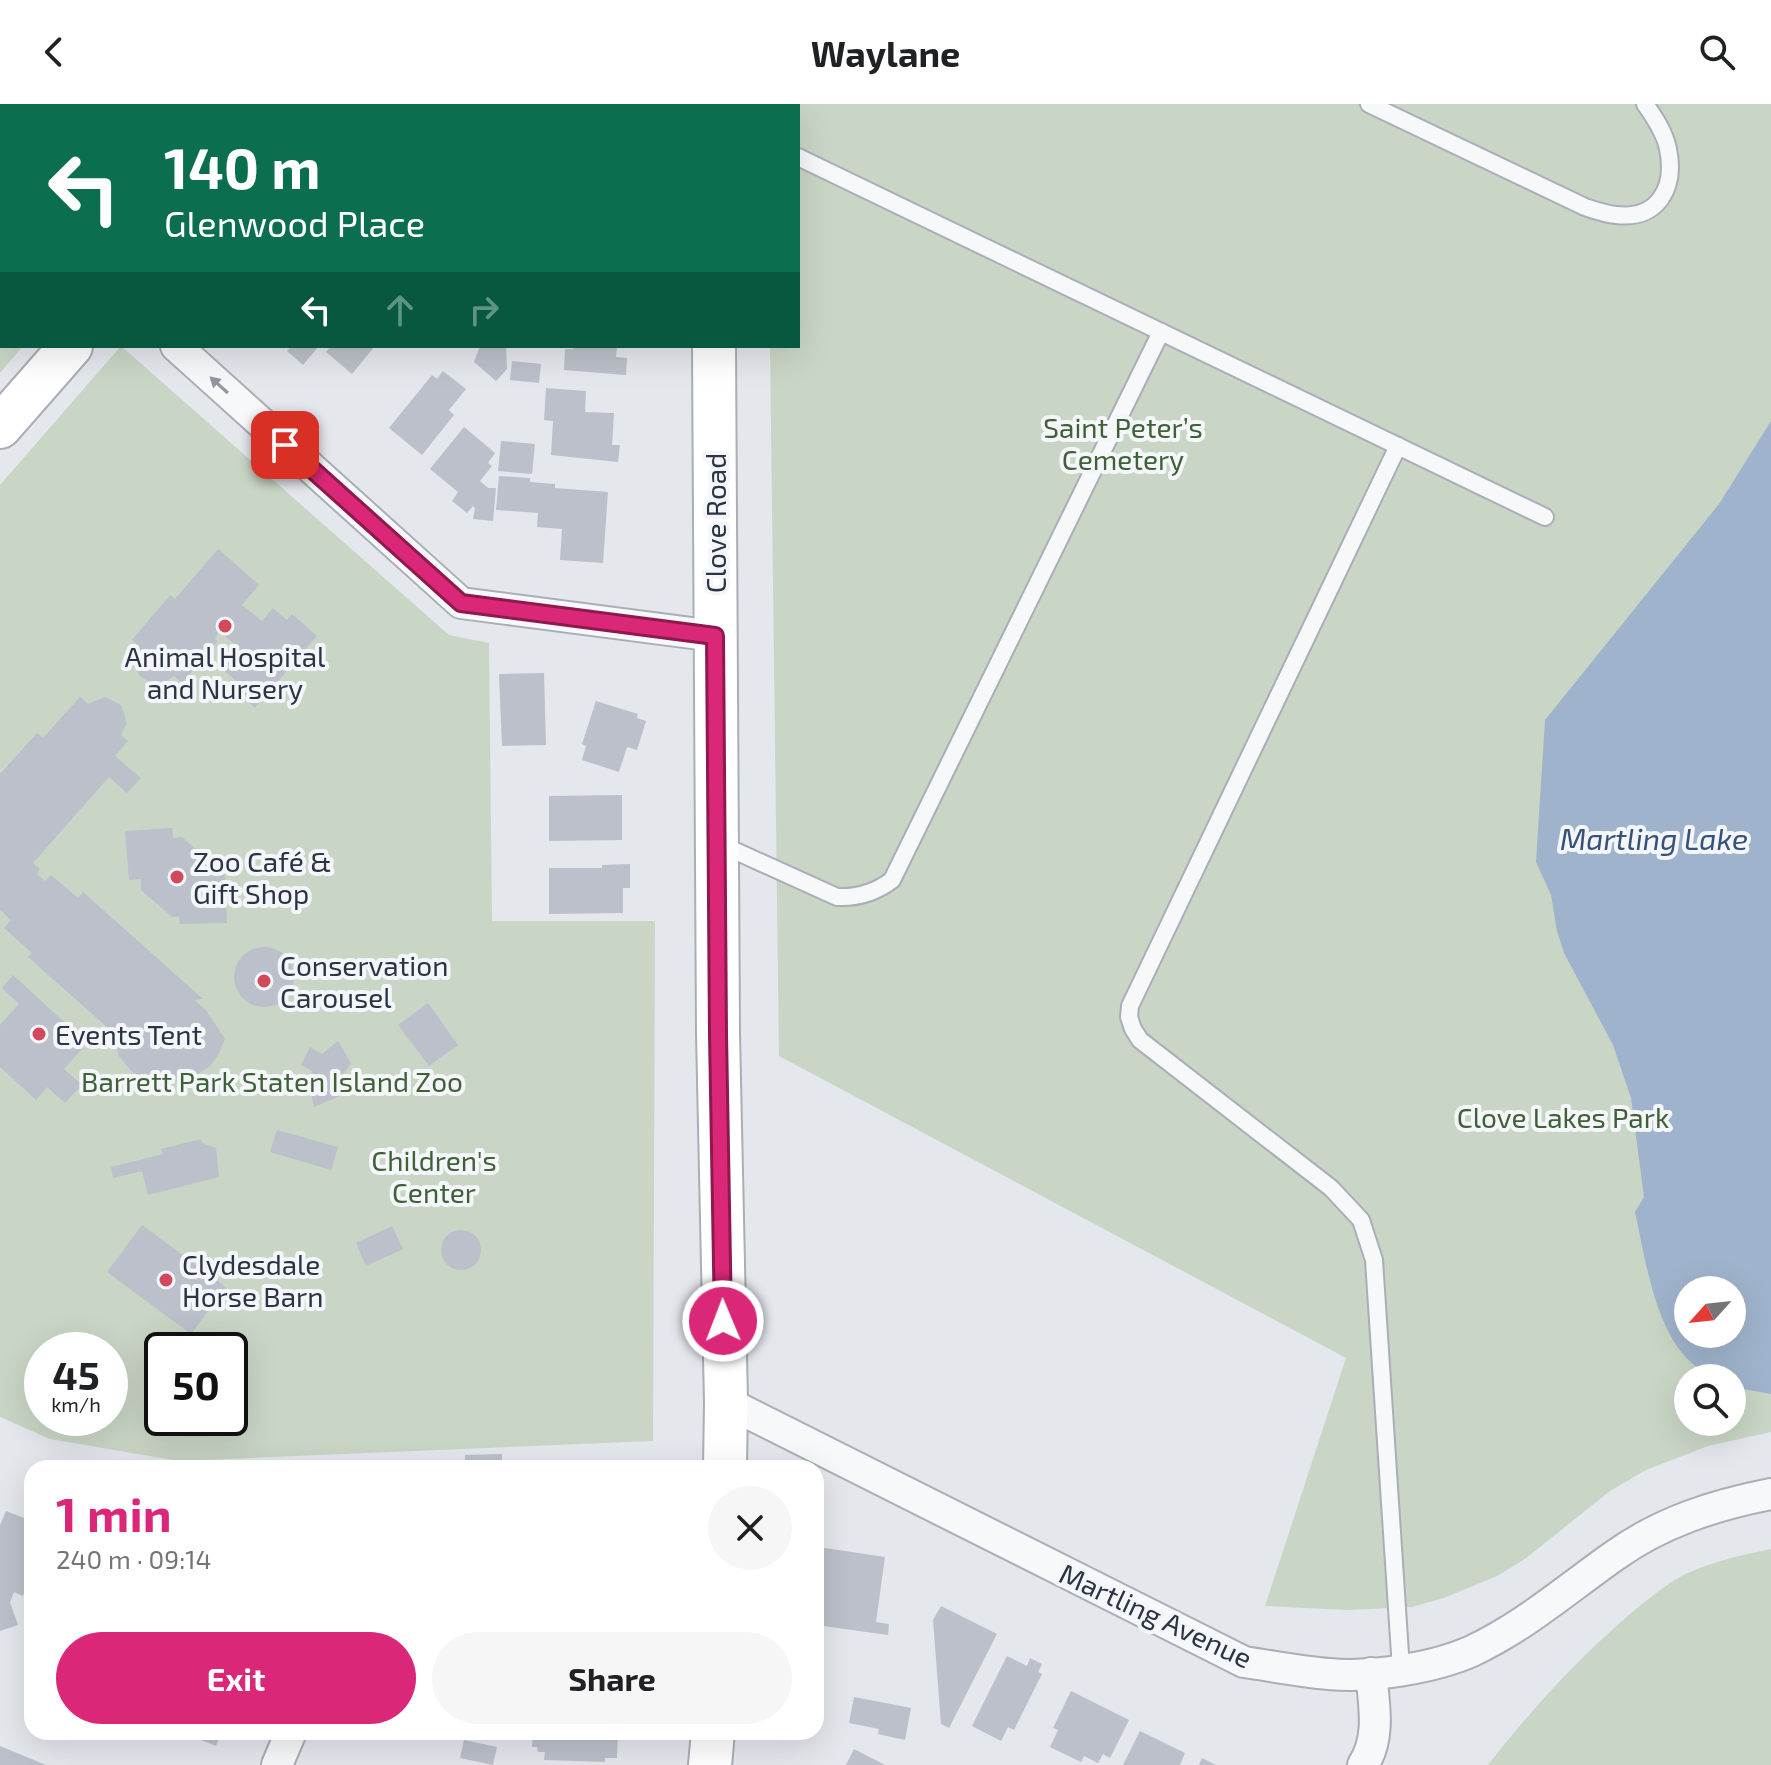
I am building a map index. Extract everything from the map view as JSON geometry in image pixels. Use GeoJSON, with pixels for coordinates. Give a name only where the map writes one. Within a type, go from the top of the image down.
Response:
{"type":"FeatureCollection","features":[{"type":"Feature","properties":{"kind":"main road"},"geometry":{"type":"LineString","coordinates":[[0,427],[69,348]]}},
{"type":"Feature","properties":{"kind":"main road","name":"Clove Road"},"geometry":{"type":"LineString","coordinates":[[714,348],[718,1034],[725,1460]]}},
{"type":"Feature","properties":{"kind":"main road"},"geometry":{"type":"LineString","coordinates":[[710,1765],[712,1740]]}},
{"type":"Feature","properties":{"kind":"street"},"geometry":{"type":"LineString","coordinates":[[178,348],[461,603],[715,636]]}},
{"type":"Feature","properties":{"kind":"street","name":"Martling Avenue"},"geometry":{"type":"LineString","coordinates":[[726,1402],[1244,1662],[1331,1675],[1423,1666],[1470,1652],[1527,1620],[1615,1555],[1669,1524],[1725,1503],[1771,1494]]}},
{"type":"Feature","properties":{"kind":"street"},"geometry":{"type":"LineString","coordinates":[[1363,1765],[1370,1754],[1375,1723],[1371,1673]]}},
{"type":"Feature","properties":{"kind":"street"},"geometry":{"type":"LineString","coordinates":[[277,1765],[288,1740]]}},
{"type":"Feature","properties":{"kind":"lane"},"geometry":{"type":"LineString","coordinates":[[1369,104],[1585,207],[1615,215],[1646,211],[1666,194],[1671,172],[1668,148],[1658,123],[1645,104]]}},
{"type":"Feature","properties":{"kind":"lane"},"geometry":{"type":"LineString","coordinates":[[800,158],[1545,517]]}},
{"type":"Feature","properties":{"kind":"lane"},"geometry":{"type":"LineString","coordinates":[[718,844],[837,897],[867,895],[892,880],[1161,332]]}},
{"type":"Feature","properties":{"kind":"lane"},"geometry":{"type":"LineString","coordinates":[[1398,446],[1130,1006],[1129,1017],[1140,1040],[1331,1188],[1361,1220],[1369,1239],[1374,1260],[1401,1669]]}},
{"type":"Feature","properties":{"kind":"green space","name":"Saint Peter’s Cemetery"},"geometry":{"type":"Polygon","coordinates":[[[800,104],[1771,104],[1771,1432],[1708,1446],[1646,1470],[1610,1491],[1525,1559],[1497,1576],[1444,1598],[1412,1607],[1348,1610],[1265,1606],[1346,1358],[779,1056],[770,348],[800,348],[800,104]]]}},
{"type":"Feature","properties":{"kind":"green space"},"geometry":{"type":"Polygon","coordinates":[[[0,348],[21,348],[0,373],[0,348]]]}},
{"type":"Feature","properties":{"kind":"green space","name":"Barrett Park Staten Island Zoo"},"geometry":{"type":"Polygon","coordinates":[[[119,348],[123,348],[449,635],[489,643],[492,921],[655,921],[653,1441],[173,1460],[43,1436],[128,1436],[128,1332],[24,1332],[24,1428],[0,1417],[0,485],[119,348]]]}},
{"type":"Feature","properties":{"kind":"green space"},"geometry":{"type":"Polygon","coordinates":[[[1771,1549],[1771,1765],[1488,1765],[1581,1660],[1659,1591],[1698,1569],[1771,1549]]]}},
{"type":"Feature","properties":{"kind":"water","name":"Martling Lake"},"geometry":{"type":"Polygon","coordinates":[[[1771,421],[1771,1394],[1746,1390],[1746,1364],[1694,1364],[1679,1348],[1746,1348],[1746,1276],[1674,1276],[1674,1340],[1661,1315],[1635,1212],[1644,1197],[1631,1098],[1613,1045],[1564,953],[1551,895],[1536,862],[1545,720],[1719,504],[1771,421]]]}},
{"type":"Feature","properties":{"kind":"building"},"geometry":{"type":"Polygon","coordinates":[[[289,348],[317,348],[303,365],[287,351],[289,348]]]}},
{"type":"Feature","properties":{"kind":"building"},"geometry":{"type":"Polygon","coordinates":[[[329,348],[373,348],[352,374],[326,352],[329,348]]]}},
{"type":"Feature","properties":{"kind":"building"},"geometry":{"type":"Polygon","coordinates":[[[479,348],[506,348],[507,369],[496,381],[474,362],[479,348]]]}},
{"type":"Feature","properties":{"kind":"building"},"geometry":{"type":"Polygon","coordinates":[[[617,348],[616,357],[627,358],[626,375],[564,370],[565,349],[617,348]]]}},
{"type":"Feature","properties":{"kind":"building"},"geometry":{"type":"Polygon","coordinates":[[[512,361],[541,364],[539,383],[510,380],[512,361]]]}},
{"type":"Feature","properties":{"kind":"building"},"geometry":{"type":"Polygon","coordinates":[[[443,371],[466,389],[449,410],[454,415],[422,455],[389,428],[432,375],[437,379],[443,371]]]}},
{"type":"Feature","properties":{"kind":"building"},"geometry":{"type":"Polygon","coordinates":[[[546,388],[586,391],[585,412],[614,413],[612,445],[620,445],[618,462],[551,455],[553,421],[544,420],[546,388]]]}},
{"type":"Feature","properties":{"kind":"building"},"geometry":{"type":"Polygon","coordinates":[[[464,427],[495,453],[488,463],[492,466],[480,481],[488,488],[496,488],[493,521],[473,519],[475,508],[473,506],[467,513],[452,501],[458,492],[430,469],[464,427]]]}},
{"type":"Feature","properties":{"kind":"building"},"geometry":{"type":"Polygon","coordinates":[[[501,441],[535,444],[532,474],[498,471],[501,441]]]}},
{"type":"Feature","properties":{"kind":"building"},"geometry":{"type":"Polygon","coordinates":[[[499,476],[530,478],[530,482],[555,484],[555,488],[608,492],[603,563],[560,560],[562,529],[537,527],[538,513],[496,510],[499,476]]]}},
{"type":"Feature","properties":{"kind":"building","name":"Animal Hospital and Nursery"},"geometry":{"type":"Polygon","coordinates":[[[218,549],[259,585],[242,605],[262,621],[273,608],[287,620],[292,614],[317,636],[255,708],[237,692],[242,686],[220,667],[238,647],[219,631],[215,639],[218,641],[182,683],[174,676],[165,682],[149,682],[140,676],[135,666],[139,646],[132,640],[170,595],[175,599],[218,549]]]}},
{"type":"Feature","properties":{"kind":"building"},"geometry":{"type":"Polygon","coordinates":[[[544,673],[546,745],[502,746],[499,674],[544,673]]]}},
{"type":"Feature","properties":{"kind":"building"},"geometry":{"type":"Polygon","coordinates":[[[80,697],[88,704],[105,697],[121,705],[127,723],[121,735],[128,741],[115,756],[141,778],[127,793],[109,777],[33,863],[40,869],[37,874],[45,881],[51,875],[78,898],[83,892],[203,999],[194,1000],[205,1009],[225,1039],[210,1066],[187,1081],[156,1083],[132,1072],[118,1055],[117,1036],[28,957],[32,953],[4,928],[11,920],[0,910],[0,774],[37,733],[43,738],[80,697]]]}},
{"type":"Feature","properties":{"kind":"building"},"geometry":{"type":"Polygon","coordinates":[[[596,701],[638,714],[637,718],[646,721],[637,750],[627,747],[619,772],[582,760],[586,746],[582,744],[596,701]]]}},
{"type":"Feature","properties":{"kind":"building"},"geometry":{"type":"Polygon","coordinates":[[[622,795],[622,840],[549,841],[549,796],[622,795]]]}},
{"type":"Feature","properties":{"kind":"building","name":"Zoo Café & Gift Shop"},"geometry":{"type":"Polygon","coordinates":[[[172,828],[173,838],[182,837],[216,867],[216,875],[225,875],[227,923],[180,924],[179,916],[172,917],[141,890],[141,879],[129,880],[125,831],[172,828]]]}},
{"type":"Feature","properties":{"kind":"building"},"geometry":{"type":"Polygon","coordinates":[[[630,864],[630,888],[623,888],[623,913],[549,914],[549,868],[602,868],[602,865],[630,864]]]}},
{"type":"Feature","properties":{"kind":"building","name":"Conservation Carousel"},"geometry":{"type":"Polygon","coordinates":[[[264,947],[276,949],[285,956],[292,965],[292,989],[285,998],[276,1005],[264,1007],[252,1005],[243,998],[236,989],[234,977],[236,965],[243,956],[252,949],[264,947]]]}},
{"type":"Feature","properties":{"kind":"building","name":"Events Tent"},"geometry":{"type":"Polygon","coordinates":[[[13,975],[87,1043],[64,1069],[82,1085],[65,1103],[47,1087],[36,1100],[0,1067],[0,1025],[19,1004],[2,988],[13,975]]]}},
{"type":"Feature","properties":{"kind":"building","name":"Children's Center"},"geometry":{"type":"Polygon","coordinates":[[[428,1003],[458,1045],[429,1066],[398,1025],[428,1003]]]}},
{"type":"Feature","properties":{"kind":"building"},"geometry":{"type":"Polygon","coordinates":[[[338,1041],[351,1063],[341,1077],[340,1096],[314,1107],[309,1085],[312,1071],[301,1065],[310,1047],[322,1054],[338,1041]]]}},
{"type":"Feature","properties":{"kind":"building"},"geometry":{"type":"Polygon","coordinates":[[[277,1130],[338,1147],[331,1170],[270,1152],[277,1130]]]}},
{"type":"Feature","properties":{"kind":"building"},"geometry":{"type":"Polygon","coordinates":[[[201,1139],[202,1143],[216,1148],[219,1177],[148,1195],[142,1171],[113,1178],[111,1167],[163,1154],[161,1149],[201,1139]]]}},
{"type":"Feature","properties":{"kind":"building","name":"Clydesdale Horse Barn"},"geometry":{"type":"Polygon","coordinates":[[[142,1225],[226,1287],[192,1332],[188,1332],[107,1272],[142,1225]]]}},
{"type":"Feature","properties":{"kind":"building"},"geometry":{"type":"Polygon","coordinates":[[[392,1226],[403,1249],[366,1266],[356,1243],[392,1226]]]}},
{"type":"Feature","properties":{"kind":"building"},"geometry":{"type":"Polygon","coordinates":[[[461,1230],[475,1236],[481,1250],[475,1264],[461,1270],[447,1264],[441,1250],[447,1236],[461,1230]]]}},
{"type":"Feature","properties":{"kind":"building"},"geometry":{"type":"Polygon","coordinates":[[[502,1454],[502,1460],[465,1460],[465,1455],[502,1454]]]}},
{"type":"Feature","properties":{"kind":"building"},"geometry":{"type":"Polygon","coordinates":[[[6,1511],[24,1518],[24,1594],[23,1596],[14,1592],[10,1602],[18,1625],[0,1631],[0,1525],[6,1511]]]}},
{"type":"Feature","properties":{"kind":"building"},"geometry":{"type":"Polygon","coordinates":[[[824,1548],[885,1557],[876,1622],[889,1624],[888,1635],[824,1626],[824,1548]]]}},
{"type":"Feature","properties":{"kind":"building"},"geometry":{"type":"Polygon","coordinates":[[[941,1606],[997,1634],[949,1728],[941,1724],[933,1620],[941,1606]]]}},
{"type":"Feature","properties":{"kind":"building"},"geometry":{"type":"Polygon","coordinates":[[[1007,1656],[1027,1666],[1030,1658],[1042,1664],[1038,1672],[1042,1674],[1014,1730],[1008,1727],[1001,1741],[972,1726],[1007,1656]]]}},
{"type":"Feature","properties":{"kind":"building"},"geometry":{"type":"Polygon","coordinates":[[[1071,1691],[1129,1720],[1110,1758],[1103,1754],[1098,1763],[1084,1756],[1081,1762],[1050,1747],[1058,1730],[1053,1728],[1071,1691]]]}},
{"type":"Feature","properties":{"kind":"building"},"geometry":{"type":"Polygon","coordinates":[[[854,1697],[911,1708],[905,1740],[878,1734],[879,1729],[849,1723],[854,1697]]]}},
{"type":"Feature","properties":{"kind":"building"},"geometry":{"type":"Polygon","coordinates":[[[1140,1731],[1185,1753],[1180,1765],[1123,1765],[1140,1731]]]}},
{"type":"Feature","properties":{"kind":"building"},"geometry":{"type":"Polygon","coordinates":[[[201,1740],[218,1740],[216,1746],[201,1740]]]}},
{"type":"Feature","properties":{"kind":"building"},"geometry":{"type":"Polygon","coordinates":[[[464,1740],[497,1747],[493,1765],[460,1758],[464,1740]]]}},
{"type":"Feature","properties":{"kind":"building"},"geometry":{"type":"Polygon","coordinates":[[[532,1740],[618,1740],[617,1758],[605,1758],[605,1762],[544,1760],[545,1752],[538,1752],[537,1747],[532,1747],[532,1740]]]}},
{"type":"Feature","properties":{"kind":"building"},"geometry":{"type":"Polygon","coordinates":[[[0,1746],[46,1765],[0,1765],[0,1746]]]}},
{"type":"Feature","properties":{"kind":"building"},"geometry":{"type":"Polygon","coordinates":[[[854,1749],[885,1765],[846,1765],[854,1749]]]}},
{"type":"Feature","properties":{"kind":"building"},"geometry":{"type":"Polygon","coordinates":[[[1202,1758],[1216,1765],[1199,1765],[1202,1758]]]}},
{"type":"Feature","properties":{"kind":"place","name":"Animal Hospital and Nursery"},"geometry":{"type":"Point","coordinates":[225,626]}},
{"type":"Feature","properties":{"kind":"place","name":"Zoo Café & Gift Shop"},"geometry":{"type":"Point","coordinates":[177,877]}},
{"type":"Feature","properties":{"kind":"place","name":"Conservation Carousel"},"geometry":{"type":"Point","coordinates":[264,981]}},
{"type":"Feature","properties":{"kind":"place","name":"Events Tent"},"geometry":{"type":"Point","coordinates":[39,1034]}},
{"type":"Feature","properties":{"kind":"place","name":"Clydesdale Horse Barn"},"geometry":{"type":"Point","coordinates":[166,1280]}},
{"type":"Feature","properties":{"kind":"route"},"geometry":{"type":"LineString","coordinates":[[285,445],[461,603],[715,636],[723,1321]]}},
{"type":"Feature","properties":{"kind":"park label","name":"Clove Lakes Park"},"geometry":{"type":"Point","coordinates":[1563,1117]}}]}
